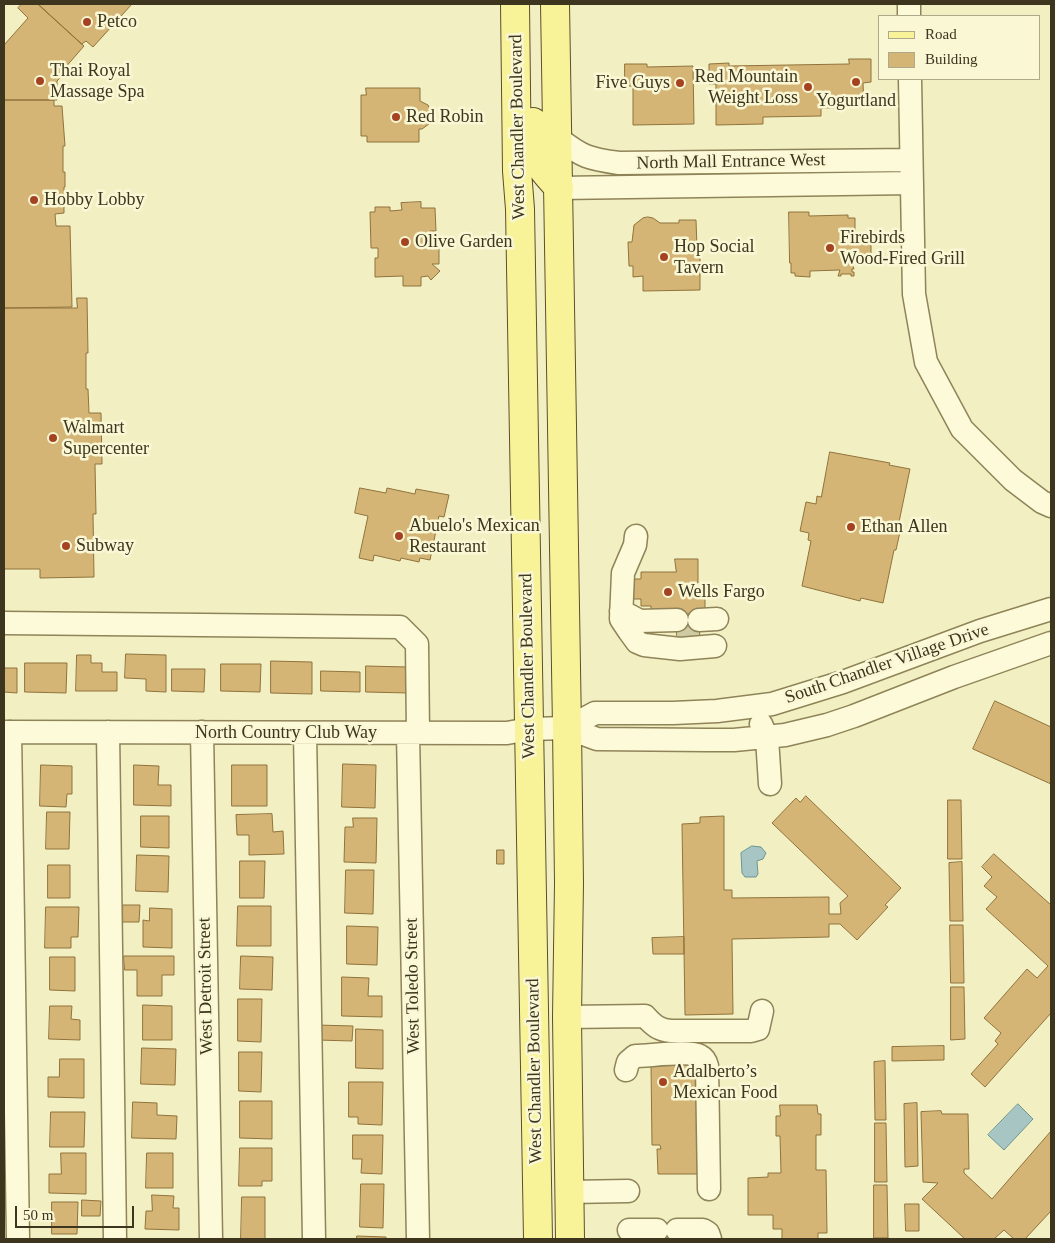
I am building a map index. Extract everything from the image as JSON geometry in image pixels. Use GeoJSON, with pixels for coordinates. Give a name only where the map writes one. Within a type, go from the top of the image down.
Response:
{"type":"FeatureCollection","features":[{"type":"Feature","properties":{"kind":"main road","name":"West Chandler Boulevard"},"geometry":{"type":"LineString","coordinates":[[515,4],[538,1239]]}},
{"type":"Feature","properties":{"kind":"main road","name":"West Chandler Boulevard"},"geometry":{"type":"LineString","coordinates":[[555,4],[567,728],[567,1017],[570,1239]]}},
{"type":"Feature","properties":{"kind":"main road"},"geometry":{"type":"LineString","coordinates":[[516,57],[532,88],[535,158],[558,188]]}},
{"type":"Feature","properties":{"kind":"main road"},"geometry":{"type":"LineString","coordinates":[[517,171],[541,203],[544,259],[561,300]]}},
{"type":"Feature","properties":{"kind":"street"},"geometry":{"type":"LineString","coordinates":[[910,80],[914,294],[926,362],[962,429],[1013,480],[1042,502],[1051,506]]}},
{"type":"Feature","properties":{"kind":"street","name":"North Mall Entrance West"},"geometry":{"type":"LineString","coordinates":[[558,138],[587,158],[619,163],[911,160]]}},
{"type":"Feature","properties":{"kind":"street","name":"North Mall Entrance West"},"geometry":{"type":"LineString","coordinates":[[558,188],[912,183]]}},
{"type":"Feature","properties":{"kind":"street"},"geometry":{"type":"LineString","coordinates":[[636,536],[635,545],[623,573],[625,622],[637,642],[644,645],[680,649],[709,630]]}},
{"type":"Feature","properties":{"kind":"street","name":"South Chandler Village Drive"},"geometry":{"type":"LineString","coordinates":[[567,728],[596,713],[673,713],[772,704],[843,682],[980,631],[1051,608]]}},
{"type":"Feature","properties":{"kind":"street"},"geometry":{"type":"LineString","coordinates":[[625,622],[640,621],[677,628]]}},
{"type":"Feature","properties":{"kind":"street","name":"West Toledo Street"},"geometry":{"type":"LineString","coordinates":[[4,624],[400,627],[417,644],[413,734],[418,1239]]}},
{"type":"Feature","properties":{"kind":"street","name":"South Chandler Village Drive"},"geometry":{"type":"LineString","coordinates":[[567,728],[597,739],[706,740],[767,738],[802,732],[827,725],[954,676],[1051,643]]}},
{"type":"Feature","properties":{"kind":"street"},"geometry":{"type":"LineString","coordinates":[[754,707],[767,738],[770,784]]}},
{"type":"Feature","properties":{"kind":"street","name":"North Country Club Way"},"geometry":{"type":"LineString","coordinates":[[7,732],[413,734],[507,733],[529,729],[567,728]]}},
{"type":"Feature","properties":{"kind":"street"},"geometry":{"type":"LineString","coordinates":[[7,732],[10,1154],[18,1239]]}},
{"type":"Feature","properties":{"kind":"street"},"geometry":{"type":"LineString","coordinates":[[108,732],[115,1239]]}},
{"type":"Feature","properties":{"kind":"street","name":"West Detroit Street"},"geometry":{"type":"LineString","coordinates":[[202,732],[210,1239]]}},
{"type":"Feature","properties":{"kind":"street"},"geometry":{"type":"LineString","coordinates":[[305,733],[314,1239]]}},
{"type":"Feature","properties":{"kind":"street"},"geometry":{"type":"LineString","coordinates":[[567,1017],[645,1016],[655,1027],[662,1030],[751,1031],[758,1029],[762,1011]]}},
{"type":"Feature","properties":{"kind":"street"},"geometry":{"type":"LineString","coordinates":[[626,1070],[628,1062],[635,1056],[691,1054],[705,1059],[707,1066],[709,1189]]}},
{"type":"Feature","properties":{"kind":"street"},"geometry":{"type":"LineString","coordinates":[[569,1192],[628,1191]]}},
{"type":"Feature","properties":{"kind":"street"},"geometry":{"type":"LineString","coordinates":[[629,1230],[687,1234]]}},
{"type":"Feature","properties":{"kind":"water"},"geometry":{"type":"Polygon","coordinates":[[[752,846],[761,847],[766,853],[763,859],[757,861],[758,874],[756,877],[745,877],[742,873],[741,853],[752,846]]]}},
{"type":"Feature","properties":{"kind":"water"},"geometry":{"type":"Polygon","coordinates":[[[1018,1104],[1033,1119],[1004,1150],[988,1135],[1018,1104]]]}},
{"type":"Feature","properties":{"kind":"building"},"geometry":{"type":"Polygon","coordinates":[[[22,4],[38,4],[84,46],[64,69],[67,71],[57,81],[57,100],[4,100],[4,45],[28,18],[18,8],[22,4]]]}},
{"type":"Feature","properties":{"kind":"building","name":"Petco"},"geometry":{"type":"Polygon","coordinates":[[[38,4],[132,4],[93,47],[86,41],[82,44],[38,4]]]}},
{"type":"Feature","properties":{"kind":"building"},"geometry":{"type":"Polygon","coordinates":[[[849,59],[871,59],[871,82],[863,83],[864,107],[821,108],[821,116],[763,117],[763,124],[716,125],[716,84],[709,84],[709,64],[729,63],[729,66],[849,64],[849,59]]]}},
{"type":"Feature","properties":{"kind":"building"},"geometry":{"type":"Polygon","coordinates":[[[625,64],[647,64],[647,67],[693,66],[694,124],[633,125],[633,86],[625,86],[625,64]]]}},
{"type":"Feature","properties":{"kind":"building","name":"Red Robin"},"geometry":{"type":"Polygon","coordinates":[[[366,88],[420,88],[420,101],[428,105],[432,114],[429,124],[419,129],[419,142],[367,142],[367,136],[361,136],[361,95],[366,95],[366,88]]]}},
{"type":"Feature","properties":{"kind":"building","name":"Hobby Lobby"},"geometry":{"type":"Polygon","coordinates":[[[4,100],[54,100],[54,106],[62,106],[65,146],[63,146],[63,172],[65,172],[64,213],[55,214],[56,226],[70,226],[72,307],[4,308],[4,100]]]}},
{"type":"Feature","properties":{"kind":"building","name":"Olive Garden"},"geometry":{"type":"Polygon","coordinates":[[[421,202],[421,208],[435,208],[436,231],[430,231],[430,236],[439,236],[439,264],[432,264],[440,271],[431,280],[428,276],[421,277],[421,286],[403,286],[403,276],[375,277],[375,258],[378,258],[378,248],[371,248],[370,212],[375,212],[375,207],[390,207],[390,211],[402,210],[401,203],[421,202]]]}},
{"type":"Feature","properties":{"kind":"building","name":"Firebirds Wood-Fired Grill"},"geometry":{"type":"Polygon","coordinates":[[[789,212],[809,212],[809,216],[848,215],[848,218],[855,218],[855,238],[871,238],[871,257],[857,257],[857,260],[851,261],[854,276],[851,276],[851,274],[841,274],[841,276],[838,276],[840,270],[810,271],[810,277],[795,276],[795,273],[791,273],[790,263],[789,212]]]}},
{"type":"Feature","properties":{"kind":"building","name":"Hop Social Tavern"},"geometry":{"type":"Polygon","coordinates":[[[648,217],[660,223],[679,223],[679,220],[696,220],[697,248],[700,248],[700,290],[643,291],[643,276],[633,277],[633,266],[629,266],[628,242],[632,242],[634,225],[643,218],[648,217]]]}},
{"type":"Feature","properties":{"kind":"building","name":"Walmart Supercenter"},"geometry":{"type":"Polygon","coordinates":[[[77,298],[87,298],[88,353],[86,353],[86,389],[88,389],[89,413],[101,413],[102,464],[95,464],[96,514],[93,514],[94,577],[40,578],[40,569],[4,569],[4,308],[77,308],[77,298]]]}},
{"type":"Feature","properties":{"kind":"building","name":"Ethan Allen"},"geometry":{"type":"Polygon","coordinates":[[[830,452],[890,463],[889,465],[910,469],[899,522],[902,523],[896,550],[894,550],[883,603],[861,598],[860,601],[802,586],[811,541],[808,540],[809,533],[800,531],[806,502],[816,504],[817,496],[821,497],[830,452]]]}},
{"type":"Feature","properties":{"kind":"building","name":"Abuelo's Mexican Restaurant"},"geometry":{"type":"Polygon","coordinates":[[[360,488],[386,493],[387,488],[415,494],[416,489],[449,495],[444,517],[439,516],[430,560],[420,558],[419,562],[401,558],[400,561],[374,555],[373,561],[359,558],[368,516],[355,513],[360,488]]]}},
{"type":"Feature","properties":{"kind":"building"},"geometry":{"type":"Polygon","coordinates":[[[675,559],[698,559],[698,583],[691,583],[691,590],[705,590],[705,609],[699,614],[651,616],[651,606],[641,606],[641,599],[633,599],[632,579],[641,579],[641,572],[676,572],[675,559]]]}},
{"type":"Feature","properties":{"kind":"building"},"geometry":{"type":"Polygon","coordinates":[[[699,614],[700,645],[677,645],[676,615],[699,614]]]}},
{"type":"Feature","properties":{"kind":"building"},"geometry":{"type":"Polygon","coordinates":[[[126,654],[166,655],[166,692],[146,691],[146,679],[125,678],[126,654]]]}},
{"type":"Feature","properties":{"kind":"building"},"geometry":{"type":"Polygon","coordinates":[[[77,655],[91,655],[91,663],[102,663],[102,672],[117,672],[117,691],[76,691],[77,655]]]}},
{"type":"Feature","properties":{"kind":"building"},"geometry":{"type":"Polygon","coordinates":[[[271,661],[312,662],[312,694],[271,693],[271,661]]]}},
{"type":"Feature","properties":{"kind":"building"},"geometry":{"type":"Polygon","coordinates":[[[25,663],[67,663],[66,693],[25,692],[25,663]]]}},
{"type":"Feature","properties":{"kind":"building"},"geometry":{"type":"Polygon","coordinates":[[[221,664],[261,664],[260,692],[221,691],[221,664]]]}},
{"type":"Feature","properties":{"kind":"building"},"geometry":{"type":"Polygon","coordinates":[[[366,666],[408,667],[408,693],[366,692],[366,666]]]}},
{"type":"Feature","properties":{"kind":"building"},"geometry":{"type":"Polygon","coordinates":[[[4,668],[17,668],[17,693],[4,692],[4,668]]]}},
{"type":"Feature","properties":{"kind":"building"},"geometry":{"type":"Polygon","coordinates":[[[172,669],[205,669],[204,692],[172,691],[172,669]]]}},
{"type":"Feature","properties":{"kind":"building"},"geometry":{"type":"Polygon","coordinates":[[[321,671],[360,672],[360,692],[321,691],[321,671]]]}},
{"type":"Feature","properties":{"kind":"building"},"geometry":{"type":"Polygon","coordinates":[[[995,701],[1051,727],[1051,784],[973,749],[995,701]]]}},
{"type":"Feature","properties":{"kind":"building"},"geometry":{"type":"Polygon","coordinates":[[[343,764],[376,765],[375,808],[342,807],[343,764]]]}},
{"type":"Feature","properties":{"kind":"building"},"geometry":{"type":"Polygon","coordinates":[[[41,765],[72,766],[72,794],[67,794],[66,807],[40,806],[41,765]]]}},
{"type":"Feature","properties":{"kind":"building"},"geometry":{"type":"Polygon","coordinates":[[[134,765],[159,766],[158,785],[171,785],[171,806],[134,805],[134,765]]]}},
{"type":"Feature","properties":{"kind":"building"},"geometry":{"type":"Polygon","coordinates":[[[232,765],[267,765],[267,806],[232,806],[232,765]]]}},
{"type":"Feature","properties":{"kind":"building"},"geometry":{"type":"Polygon","coordinates":[[[806,796],[901,888],[885,905],[888,907],[857,940],[840,924],[829,924],[829,937],[732,939],[733,1014],[685,1015],[682,824],[700,823],[700,817],[724,816],[724,890],[732,890],[732,898],[829,897],[829,914],[841,914],[840,903],[848,896],[772,823],[796,798],[800,802],[806,796]]]}},
{"type":"Feature","properties":{"kind":"building"},"geometry":{"type":"Polygon","coordinates":[[[948,800],[961,800],[962,859],[948,859],[948,800]]]}},
{"type":"Feature","properties":{"kind":"building"},"geometry":{"type":"Polygon","coordinates":[[[47,812],[70,812],[69,849],[46,849],[47,812]]]}},
{"type":"Feature","properties":{"kind":"building"},"geometry":{"type":"Polygon","coordinates":[[[272,814],[273,832],[283,831],[284,854],[249,855],[249,835],[237,835],[236,815],[272,814]]]}},
{"type":"Feature","properties":{"kind":"building"},"geometry":{"type":"Polygon","coordinates":[[[141,816],[169,816],[169,848],[141,847],[141,816]]]}},
{"type":"Feature","properties":{"kind":"building"},"geometry":{"type":"Polygon","coordinates":[[[353,818],[377,818],[376,863],[344,862],[345,827],[353,827],[353,818]]]}},
{"type":"Feature","properties":{"kind":"building"},"geometry":{"type":"Polygon","coordinates":[[[497,850],[504,850],[504,864],[497,864],[497,850]]]}},
{"type":"Feature","properties":{"kind":"building"},"geometry":{"type":"Polygon","coordinates":[[[994,854],[1051,905],[1051,1013],[985,1087],[971,1074],[998,1044],[995,1041],[1001,1033],[984,1018],[1027,969],[1037,978],[1048,966],[986,909],[997,897],[984,886],[992,877],[982,867],[994,854]]]}},
{"type":"Feature","properties":{"kind":"building"},"geometry":{"type":"Polygon","coordinates":[[[137,855],[169,856],[168,892],[136,891],[137,855]]]}},
{"type":"Feature","properties":{"kind":"building"},"geometry":{"type":"Polygon","coordinates":[[[240,861],[265,861],[264,898],[240,898],[240,861]]]}},
{"type":"Feature","properties":{"kind":"building"},"geometry":{"type":"Polygon","coordinates":[[[962,862],[963,921],[950,921],[949,863],[962,862]]]}},
{"type":"Feature","properties":{"kind":"building"},"geometry":{"type":"Polygon","coordinates":[[[48,865],[70,865],[70,898],[48,898],[48,865]]]}},
{"type":"Feature","properties":{"kind":"building"},"geometry":{"type":"Polygon","coordinates":[[[346,870],[374,870],[373,914],[345,913],[346,870]]]}},
{"type":"Feature","properties":{"kind":"building"},"geometry":{"type":"Polygon","coordinates":[[[123,905],[140,905],[139,922],[123,922],[123,905]]]}},
{"type":"Feature","properties":{"kind":"building"},"geometry":{"type":"Polygon","coordinates":[[[238,906],[271,906],[271,946],[237,946],[238,906]]]}},
{"type":"Feature","properties":{"kind":"building"},"geometry":{"type":"Polygon","coordinates":[[[46,907],[79,907],[78,937],[71,937],[71,948],[45,948],[46,907]]]}},
{"type":"Feature","properties":{"kind":"building"},"geometry":{"type":"Polygon","coordinates":[[[150,908],[172,909],[172,948],[143,947],[143,920],[149,921],[150,908]]]}},
{"type":"Feature","properties":{"kind":"building"},"geometry":{"type":"Polygon","coordinates":[[[950,925],[963,925],[964,983],[951,983],[950,925]]]}},
{"type":"Feature","properties":{"kind":"building"},"geometry":{"type":"Polygon","coordinates":[[[347,926],[378,927],[377,965],[347,964],[347,926]]]}},
{"type":"Feature","properties":{"kind":"building"},"geometry":{"type":"Polygon","coordinates":[[[684,937],[684,954],[653,954],[652,938],[684,937]]]}},
{"type":"Feature","properties":{"kind":"building"},"geometry":{"type":"Polygon","coordinates":[[[124,956],[174,956],[174,975],[162,975],[162,996],[137,996],[137,970],[125,970],[124,956]]]}},
{"type":"Feature","properties":{"kind":"building"},"geometry":{"type":"Polygon","coordinates":[[[241,956],[273,957],[272,990],[240,989],[241,956]]]}},
{"type":"Feature","properties":{"kind":"building"},"geometry":{"type":"Polygon","coordinates":[[[50,957],[75,957],[75,991],[50,990],[50,957]]]}},
{"type":"Feature","properties":{"kind":"building"},"geometry":{"type":"Polygon","coordinates":[[[342,977],[369,978],[368,996],[382,996],[382,1017],[342,1016],[342,977]]]}},
{"type":"Feature","properties":{"kind":"building"},"geometry":{"type":"Polygon","coordinates":[[[951,987],[964,987],[965,1039],[951,1040],[951,987]]]}},
{"type":"Feature","properties":{"kind":"building"},"geometry":{"type":"Polygon","coordinates":[[[238,999],[262,999],[261,1042],[238,1041],[238,999]]]}},
{"type":"Feature","properties":{"kind":"building"},"geometry":{"type":"Polygon","coordinates":[[[143,1005],[172,1006],[172,1040],[143,1040],[143,1005]]]}},
{"type":"Feature","properties":{"kind":"building"},"geometry":{"type":"Polygon","coordinates":[[[50,1006],[72,1006],[71,1019],[80,1020],[80,1040],[49,1039],[50,1006]]]}},
{"type":"Feature","properties":{"kind":"building"},"geometry":{"type":"Polygon","coordinates":[[[317,1025],[353,1026],[352,1041],[317,1040],[317,1025]]]}},
{"type":"Feature","properties":{"kind":"building"},"geometry":{"type":"Polygon","coordinates":[[[356,1029],[383,1030],[383,1069],[356,1068],[356,1029]]]}},
{"type":"Feature","properties":{"kind":"building"},"geometry":{"type":"Polygon","coordinates":[[[944,1046],[944,1060],[892,1061],[892,1047],[944,1046]]]}},
{"type":"Feature","properties":{"kind":"building"},"geometry":{"type":"Polygon","coordinates":[[[142,1048],[176,1049],[175,1085],[141,1084],[142,1048]]]}},
{"type":"Feature","properties":{"kind":"building"},"geometry":{"type":"Polygon","coordinates":[[[239,1052],[262,1052],[261,1092],[239,1091],[239,1052]]]}},
{"type":"Feature","properties":{"kind":"building"},"geometry":{"type":"Polygon","coordinates":[[[60,1059],[84,1059],[84,1098],[48,1097],[48,1077],[59,1077],[60,1059]]]}},
{"type":"Feature","properties":{"kind":"building"},"geometry":{"type":"Polygon","coordinates":[[[885,1061],[886,1120],[875,1120],[874,1062],[885,1061]]]}},
{"type":"Feature","properties":{"kind":"building"},"geometry":{"type":"Polygon","coordinates":[[[697,1062],[699,1174],[658,1174],[657,1149],[661,1149],[660,1145],[652,1145],[651,1065],[697,1062]]]}},
{"type":"Feature","properties":{"kind":"building"},"geometry":{"type":"Polygon","coordinates":[[[349,1082],[383,1082],[382,1125],[358,1124],[358,1117],[349,1117],[349,1082]]]}},
{"type":"Feature","properties":{"kind":"building"},"geometry":{"type":"Polygon","coordinates":[[[240,1101],[272,1101],[272,1139],[240,1138],[240,1101]]]}},
{"type":"Feature","properties":{"kind":"building"},"geometry":{"type":"Polygon","coordinates":[[[133,1102],[157,1103],[157,1115],[177,1116],[176,1139],[132,1138],[133,1102]]]}},
{"type":"Feature","properties":{"kind":"building"},"geometry":{"type":"Polygon","coordinates":[[[917,1103],[918,1166],[905,1167],[904,1104],[917,1103]]]}},
{"type":"Feature","properties":{"kind":"building"},"geometry":{"type":"Polygon","coordinates":[[[780,1105],[817,1105],[818,1114],[821,1114],[821,1135],[816,1135],[816,1170],[826,1170],[827,1233],[818,1233],[818,1239],[782,1239],[782,1229],[773,1229],[773,1215],[748,1215],[748,1178],[768,1177],[768,1173],[781,1173],[780,1136],[776,1136],[776,1116],[780,1116],[780,1105]]]}},
{"type":"Feature","properties":{"kind":"building"},"geometry":{"type":"Polygon","coordinates":[[[941,1111],[942,1114],[968,1114],[969,1169],[964,1169],[964,1173],[992,1199],[1051,1131],[1051,1211],[1025,1239],[1014,1239],[1004,1230],[994,1239],[965,1239],[922,1199],[938,1183],[923,1182],[921,1112],[941,1111]]]}},
{"type":"Feature","properties":{"kind":"building"},"geometry":{"type":"Polygon","coordinates":[[[51,1112],[85,1112],[84,1147],[50,1147],[51,1112]]]}},
{"type":"Feature","properties":{"kind":"building"},"geometry":{"type":"Polygon","coordinates":[[[875,1123],[886,1123],[887,1182],[875,1182],[875,1123]]]}},
{"type":"Feature","properties":{"kind":"building"},"geometry":{"type":"Polygon","coordinates":[[[353,1135],[383,1135],[382,1174],[361,1173],[362,1159],[353,1159],[353,1135]]]}},
{"type":"Feature","properties":{"kind":"building"},"geometry":{"type":"Polygon","coordinates":[[[240,1148],[272,1148],[272,1181],[262,1181],[262,1186],[239,1186],[240,1148]]]}},
{"type":"Feature","properties":{"kind":"building"},"geometry":{"type":"Polygon","coordinates":[[[61,1153],[86,1153],[86,1194],[49,1193],[49,1174],[61,1174],[61,1153]]]}},
{"type":"Feature","properties":{"kind":"building"},"geometry":{"type":"Polygon","coordinates":[[[147,1153],[173,1153],[173,1188],[146,1188],[147,1153]]]}},
{"type":"Feature","properties":{"kind":"building"},"geometry":{"type":"Polygon","coordinates":[[[361,1184],[384,1184],[383,1228],[360,1227],[361,1184]]]}},
{"type":"Feature","properties":{"kind":"building"},"geometry":{"type":"Polygon","coordinates":[[[874,1185],[887,1185],[888,1238],[874,1238],[874,1185]]]}},
{"type":"Feature","properties":{"kind":"building"},"geometry":{"type":"Polygon","coordinates":[[[152,1195],[174,1196],[173,1208],[179,1208],[179,1230],[145,1229],[146,1211],[152,1211],[152,1195]]]}},
{"type":"Feature","properties":{"kind":"building"},"geometry":{"type":"Polygon","coordinates":[[[242,1197],[265,1197],[265,1239],[241,1239],[242,1197]]]}},
{"type":"Feature","properties":{"kind":"building"},"geometry":{"type":"Polygon","coordinates":[[[82,1200],[101,1201],[100,1216],[82,1216],[82,1200]]]}},
{"type":"Feature","properties":{"kind":"building"},"geometry":{"type":"Polygon","coordinates":[[[52,1202],[78,1202],[77,1234],[52,1234],[52,1202]]]}},
{"type":"Feature","properties":{"kind":"building"},"geometry":{"type":"Polygon","coordinates":[[[905,1204],[919,1204],[919,1231],[906,1231],[905,1204]]]}},
{"type":"Feature","properties":{"kind":"building"},"geometry":{"type":"Polygon","coordinates":[[[357,1236],[386,1237],[386,1239],[357,1239],[357,1236]]]}},
{"type":"Feature","properties":{"kind":"tunnel"},"geometry":{"type":"LineString","coordinates":[[677,636],[699,636]]}},
{"type":"Feature","properties":{"kind":"place","name":"Petco"},"geometry":{"type":"Point","coordinates":[87,22]}},
{"type":"Feature","properties":{"kind":"place","name":"Thai Royal Massage Spa"},"geometry":{"type":"Point","coordinates":[40,81]}},
{"type":"Feature","properties":{"kind":"place","name":"Yogurtland"},"geometry":{"type":"Point","coordinates":[856,82]}},
{"type":"Feature","properties":{"kind":"place","name":"Five Guys"},"geometry":{"type":"Point","coordinates":[680,83]}},
{"type":"Feature","properties":{"kind":"place","name":"Red Mountain Weight Loss"},"geometry":{"type":"Point","coordinates":[808,87]}},
{"type":"Feature","properties":{"kind":"place","name":"Red Robin"},"geometry":{"type":"Point","coordinates":[396,117]}},
{"type":"Feature","properties":{"kind":"place","name":"Hobby Lobby"},"geometry":{"type":"Point","coordinates":[34,200]}},
{"type":"Feature","properties":{"kind":"place","name":"Olive Garden"},"geometry":{"type":"Point","coordinates":[405,242]}},
{"type":"Feature","properties":{"kind":"place","name":"Firebirds Wood-Fired Grill"},"geometry":{"type":"Point","coordinates":[830,248]}},
{"type":"Feature","properties":{"kind":"place","name":"Hop Social Tavern"},"geometry":{"type":"Point","coordinates":[664,257]}},
{"type":"Feature","properties":{"kind":"place","name":"Walmart Supercenter"},"geometry":{"type":"Point","coordinates":[53,438]}},
{"type":"Feature","properties":{"kind":"place","name":"Ethan Allen"},"geometry":{"type":"Point","coordinates":[851,527]}},
{"type":"Feature","properties":{"kind":"place","name":"Abuelo's Mexican Restaurant"},"geometry":{"type":"Point","coordinates":[399,536]}},
{"type":"Feature","properties":{"kind":"place","name":"Subway"},"geometry":{"type":"Point","coordinates":[66,546]}},
{"type":"Feature","properties":{"kind":"place","name":"Wells Fargo"},"geometry":{"type":"Point","coordinates":[668,592]}},
{"type":"Feature","properties":{"kind":"place","name":"Adalberto’s Mexican Food"},"geometry":{"type":"Point","coordinates":[663,1082]}}]}
